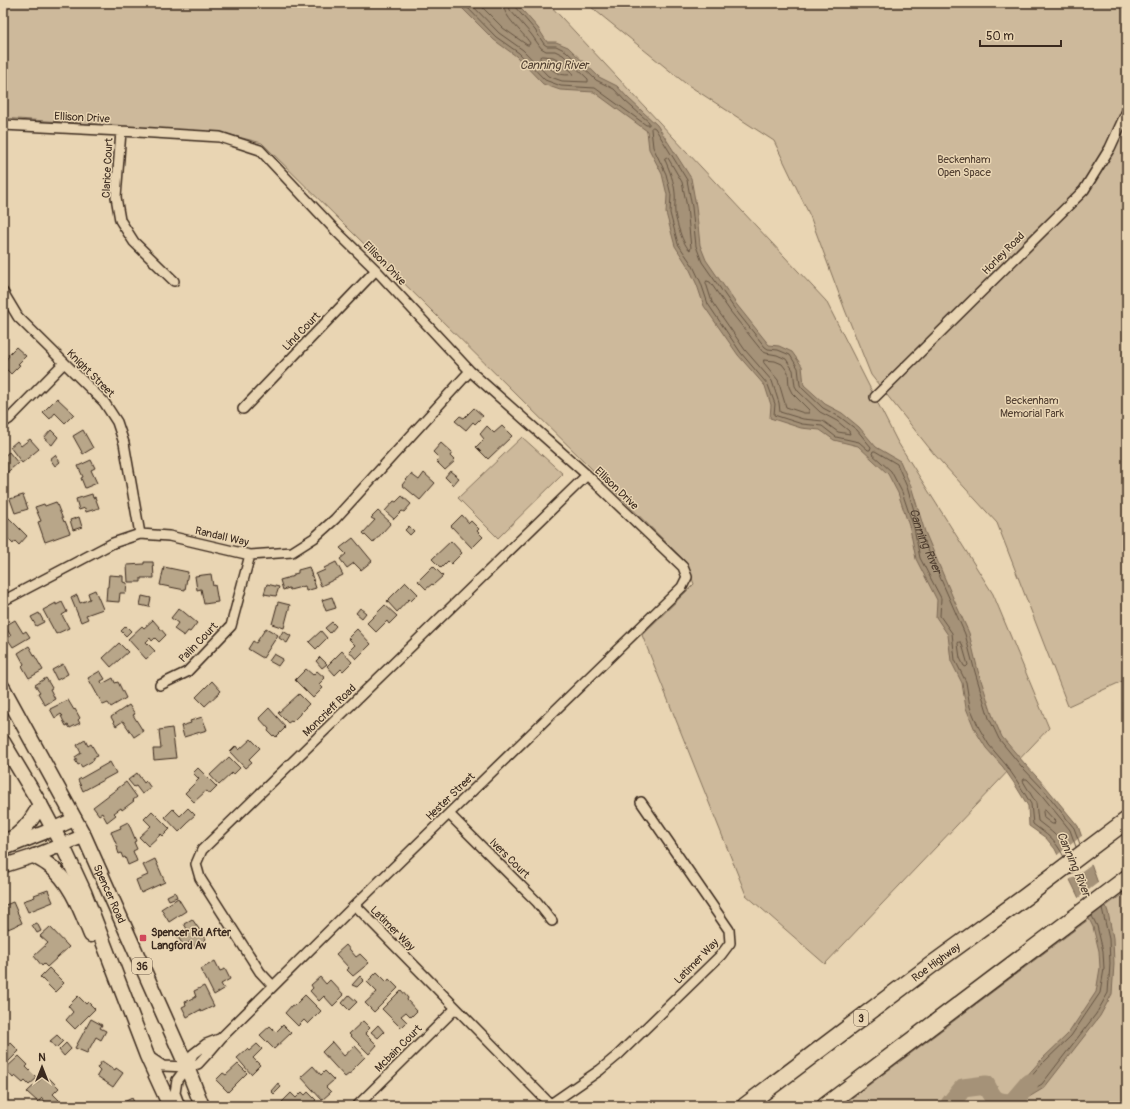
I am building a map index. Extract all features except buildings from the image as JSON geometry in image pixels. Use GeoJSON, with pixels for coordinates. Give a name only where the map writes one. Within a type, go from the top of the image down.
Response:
{"type":"FeatureCollection","features":[{"type":"Feature","properties":{"kind":"highway","name":"Roe Highway"},"geometry":{"type":"LineString","coordinates":[[745,1106],[1123,823]]}},
{"type":"Feature","properties":{"kind":"highway"},"geometry":{"type":"LineString","coordinates":[[825,1106],[1127,878]]}},
{"type":"Feature","properties":{"kind":"main road","name":"Spencer Road"},"geometry":{"type":"LineString","coordinates":[[3,688],[84,836],[187,1067],[202,1106]]}},
{"type":"Feature","properties":{"kind":"main road","name":"36"},"geometry":{"type":"LineString","coordinates":[[3,742],[40,804],[84,892],[147,1056],[170,1106]]}},
{"type":"Feature","properties":{"kind":"main road"},"geometry":{"type":"LineString","coordinates":[[3,842],[17,835],[31,820],[40,804]]}},
{"type":"Feature","properties":{"kind":"main road"},"geometry":{"type":"LineString","coordinates":[[3,849],[74,819]]}},
{"type":"Feature","properties":{"kind":"main road"},"geometry":{"type":"LineString","coordinates":[[3,866],[34,856],[84,836]]}},
{"type":"Feature","properties":{"kind":"main road"},"geometry":{"type":"LineString","coordinates":[[34,856],[50,866],[61,876],[72,894],[85,921],[107,974],[123,992]]}},
{"type":"Feature","properties":{"kind":"street","name":"Horley Road"},"geometry":{"type":"LineString","coordinates":[[875,396],[1084,190],[1110,148],[1127,112]]}},
{"type":"Feature","properties":{"kind":"street","name":"Ellison Drive"},"geometry":{"type":"LineString","coordinates":[[3,125],[220,137],[260,150],[337,232],[376,270],[470,371],[587,476],[683,567]]}},
{"type":"Feature","properties":{"kind":"street","name":"Clarice Court"},"geometry":{"type":"LineString","coordinates":[[121,131],[116,197],[120,220],[134,242],[174,280]]}},
{"type":"Feature","properties":{"kind":"street","name":"Lind Court"},"geometry":{"type":"LineString","coordinates":[[243,409],[376,270]]}},
{"type":"Feature","properties":{"kind":"street","name":"Knight Street"},"geometry":{"type":"LineString","coordinates":[[3,292],[18,317],[104,402],[117,422],[124,443],[140,534]]}},
{"type":"Feature","properties":{"kind":"street"},"geometry":{"type":"LineString","coordinates":[[3,423],[9,419],[64,363]]}},
{"type":"Feature","properties":{"kind":"street","name":"Randall Way"},"geometry":{"type":"LineString","coordinates":[[3,601],[113,543],[140,534],[169,536],[250,555],[292,552],[314,538],[335,519],[470,371]]}},
{"type":"Feature","properties":{"kind":"street","name":"Moncrieff Road"},"geometry":{"type":"LineString","coordinates":[[273,986],[260,972],[200,878],[196,864],[202,850],[587,476]]}},
{"type":"Feature","properties":{"kind":"street","name":"Palin Court"},"geometry":{"type":"LineString","coordinates":[[160,685],[187,672],[231,626],[250,555]]}},
{"type":"Feature","properties":{"kind":"street","name":"Hester Street"},"geometry":{"type":"LineString","coordinates":[[187,1067],[198,1064],[221,1038],[354,906],[682,587],[687,577],[683,567]]}},
{"type":"Feature","properties":{"kind":"street","name":"Latimer Way"},"geometry":{"type":"LineString","coordinates":[[354,906],[456,1008],[549,1105],[600,1070],[618,1055],[721,955],[730,943],[729,930],[641,802]]}},
{"type":"Feature","properties":{"kind":"street","name":"Ivers Court"},"geometry":{"type":"LineString","coordinates":[[449,814],[537,902],[552,920]]}},
{"type":"Feature","properties":{"kind":"street","name":"Mcbain Court"},"geometry":{"type":"LineString","coordinates":[[357,1106],[456,1008]]}},
{"type":"Feature","properties":{"kind":"street"},"geometry":{"type":"LineString","coordinates":[[147,1056],[163,1066],[187,1067]]}},
{"type":"Feature","properties":{"kind":"street"},"geometry":{"type":"LineString","coordinates":[[180,1106],[175,1093],[178,1080],[187,1067]]}},
{"type":"Feature","properties":{"kind":"green space"},"geometry":{"type":"Polygon","coordinates":[[[3,3],[548,3],[826,301],[897,441],[993,594],[1049,728],[825,964],[746,895],[642,635],[694,584],[686,562],[262,143],[223,133],[3,118],[3,3]]]}},
{"type":"Feature","properties":{"kind":"green space","name":"Beckenham Open Space"},"geometry":{"type":"Polygon","coordinates":[[[588,3],[1127,3],[1127,679],[1068,706],[997,523],[934,454],[871,375],[810,216],[774,141],[685,83],[588,3]]]}},
{"type":"Feature","properties":{"kind":"green space"},"geometry":{"type":"Polygon","coordinates":[[[522,437],[563,474],[498,538],[458,498],[522,437]]]}},
{"type":"Feature","properties":{"kind":"green space"},"geometry":{"type":"Polygon","coordinates":[[[1127,891],[1127,1106],[841,1106],[1113,901],[1127,891]]]}},
{"type":"Feature","properties":{"kind":"water","name":"Canning River"},"geometry":{"type":"Polygon","coordinates":[[[457,3],[516,3],[538,28],[547,42],[556,42],[568,47],[599,77],[617,86],[657,125],[691,178],[696,206],[700,245],[706,260],[737,305],[769,345],[779,346],[792,352],[802,366],[804,385],[825,404],[842,413],[859,427],[876,447],[900,461],[911,486],[925,532],[969,633],[978,671],[993,717],[1002,737],[1078,826],[1108,912],[1113,938],[1114,964],[1112,994],[1100,1016],[1044,1088],[1029,1097],[1012,1103],[1018,1086],[1041,1060],[1068,1034],[1096,992],[1100,968],[1099,951],[1093,927],[1055,849],[1046,838],[1029,826],[1028,806],[1003,767],[986,748],[975,730],[966,708],[962,683],[951,661],[948,635],[936,617],[937,600],[916,559],[910,529],[898,493],[888,474],[858,446],[834,440],[820,430],[801,428],[770,418],[771,405],[765,386],[738,355],[704,306],[689,268],[675,246],[666,213],[667,195],[662,174],[649,149],[647,131],[594,92],[560,90],[543,84],[516,56],[494,40],[457,3]]]}},
{"type":"Feature","properties":{"kind":"pier"},"geometry":{"type":"Polygon","coordinates":[[[1083,835],[1093,863],[1068,881],[1056,856],[1083,835]]]}},
{"type":"Feature","properties":{"kind":"pier"},"geometry":{"type":"Polygon","coordinates":[[[1099,882],[1107,905],[1087,919],[1077,899],[1099,882]]]}},
{"type":"Feature","properties":{"kind":"waterway","name":"Canning River"},"geometry":{"type":"LineString","coordinates":[[950,1106],[963,1088],[986,1085],[995,1099],[1002,1102],[1012,1103],[1029,1083]]}},
{"type":"Feature","properties":{"kind":"place","name":"Spencer Rd After Langford Av"},"geometry":{"type":"Point","coordinates":[143,938]}},
{"type":"Feature","properties":{"kind":"park label","name":"Beckenham Memorial Park"},"geometry":{"type":"Point","coordinates":[1032,406]}}]}
